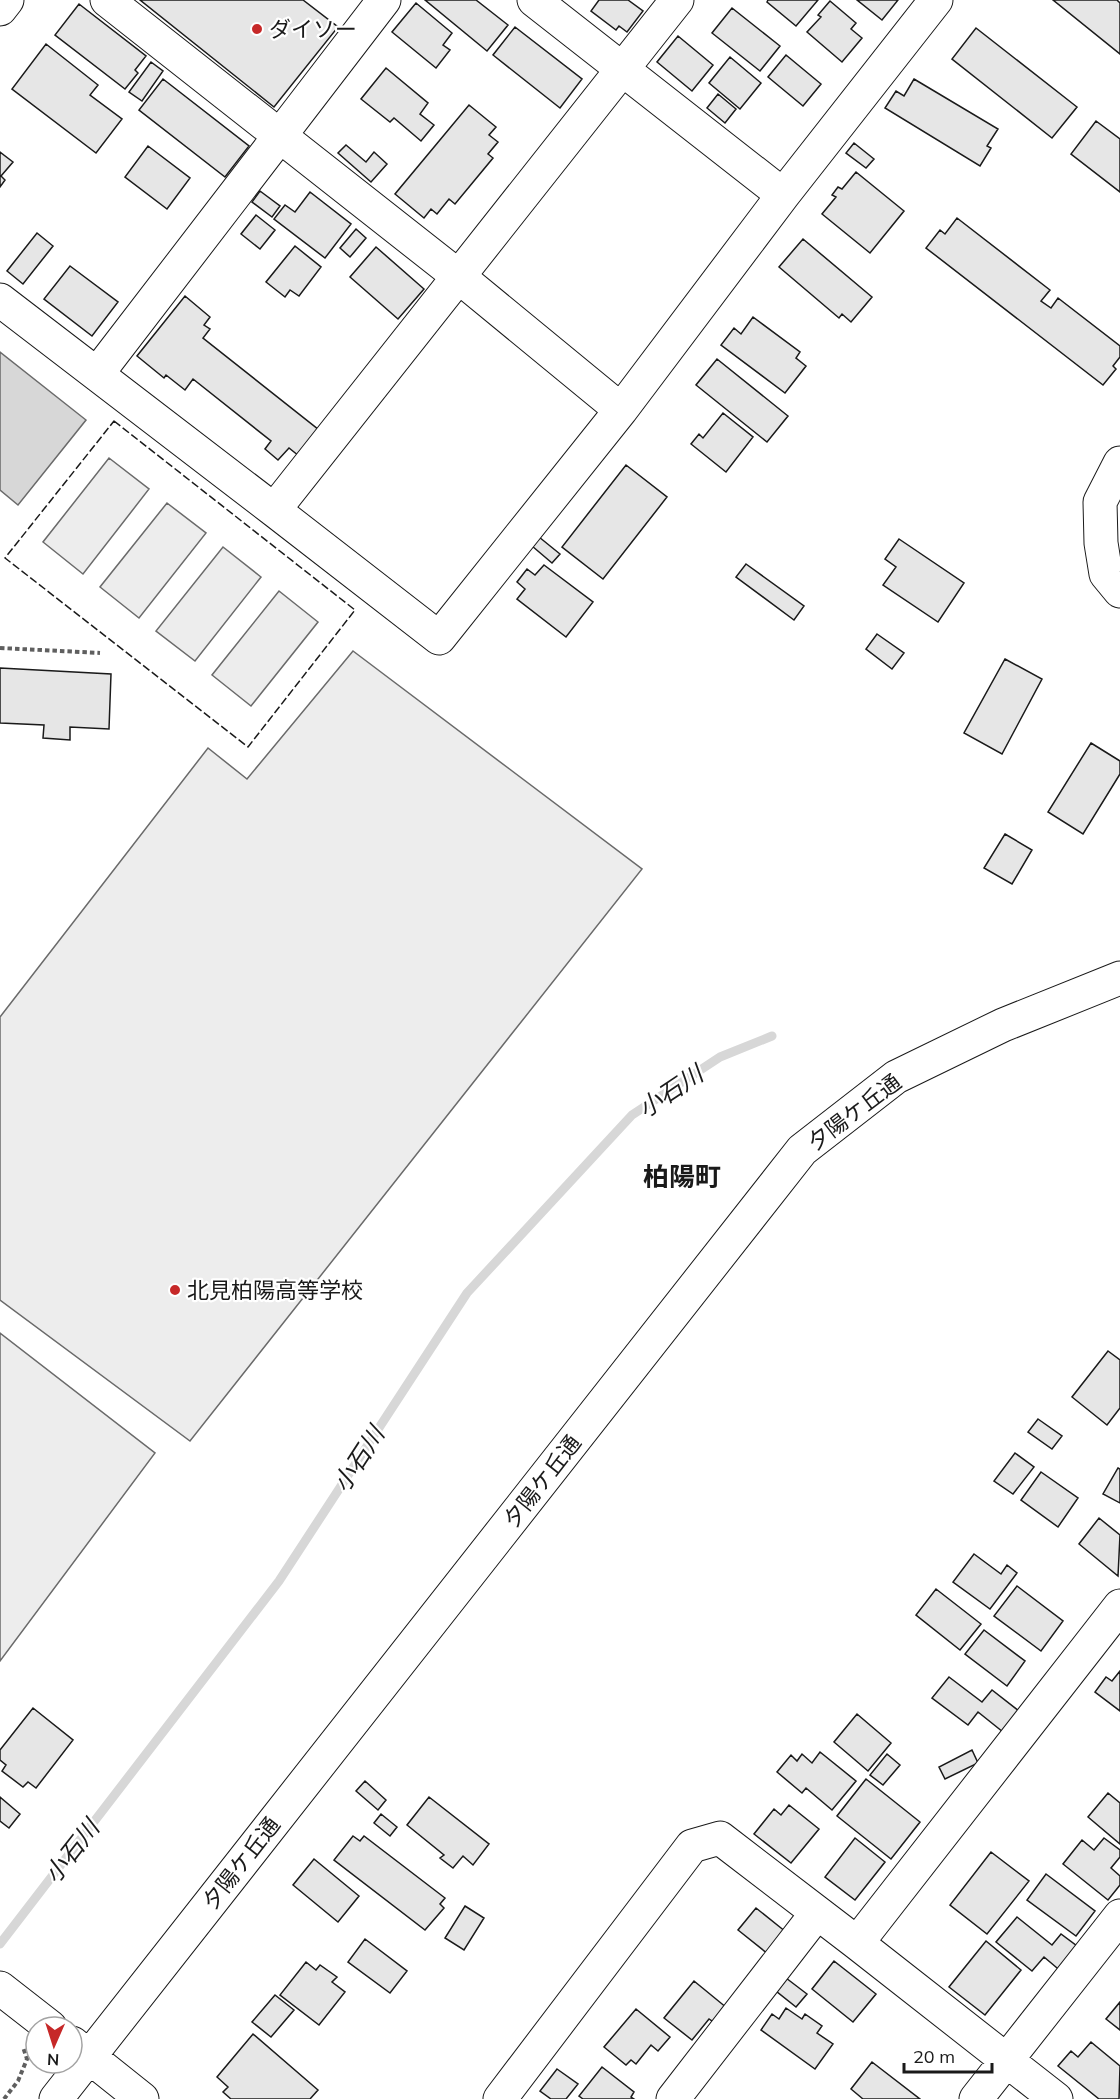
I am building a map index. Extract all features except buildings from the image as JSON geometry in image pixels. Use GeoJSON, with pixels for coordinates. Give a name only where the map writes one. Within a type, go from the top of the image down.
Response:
{"type":"FeatureCollection","features":[{"type":"Feature","properties":{"kind":"main road"},"geometry":{"type":"LineString","coordinates":[[0,9],[7,0]]}},
{"type":"Feature","properties":{"kind":"main road"},"geometry":{"type":"LineString","coordinates":[[107,0],[458,276],[621,410]]}},
{"type":"Feature","properties":{"kind":"main road"},"geometry":{"type":"LineString","coordinates":[[97,374],[384,0]]}},
{"type":"Feature","properties":{"kind":"main road"},"geometry":{"type":"LineString","coordinates":[[534,0],[783,195]]}},
{"type":"Feature","properties":{"kind":"main road"},"geometry":{"type":"LineString","coordinates":[[274,510],[677,0]]}},
{"type":"Feature","properties":{"kind":"main road"},"geometry":{"type":"LineString","coordinates":[[0,300],[439,638],[621,410],[783,195],[936,0]]}},
{"type":"Feature","properties":{"kind":"main road"},"geometry":{"type":"LineString","coordinates":[[1120,462],[1100,502],[1101,543],[1106,574],[1120,591]]}},
{"type":"Feature","properties":{"kind":"main road","name":"夕陽ケ丘通"},"geometry":{"type":"LineString","coordinates":[[84,2046],[802,1150],[896,1077],[1003,1025],[1120,978]]}},
{"type":"Feature","properties":{"kind":"main road"},"geometry":{"type":"LineString","coordinates":[[858,1943],[1120,1606]]}},
{"type":"Feature","properties":{"kind":"main road"},"geometry":{"type":"LineString","coordinates":[[500,2099],[692,1846],[720,1838],[1056,2099]]}},
{"type":"Feature","properties":{"kind":"main road"},"geometry":{"type":"LineString","coordinates":[[673,2099],[817,1913]]}},
{"type":"Feature","properties":{"kind":"main road"},"geometry":{"type":"LineString","coordinates":[[976,2099],[1120,1916]]}},
{"type":"Feature","properties":{"kind":"main road"},"geometry":{"type":"LineString","coordinates":[[0,1988],[24,2016]]}},
{"type":"Feature","properties":{"kind":"main road"},"geometry":{"type":"LineString","coordinates":[[84,2052],[142,2099]]}},
{"type":"Feature","properties":{"kind":"main road","name":"夕陽ケ丘通"},"geometry":{"type":"LineString","coordinates":[[56,2099],[68,2075]]}},
{"type":"Feature","properties":{"kind":"path"},"geometry":{"type":"LineString","coordinates":[[0,648],[100,653]]}},
{"type":"Feature","properties":{"kind":"path"},"geometry":{"type":"LineString","coordinates":[[4,2099],[18,2080],[24,2066]]}},
{"type":"Feature","properties":{"kind":"shaded area"},"geometry":{"type":"Polygon","coordinates":[[[0,352],[86,420],[18,505],[0,490],[0,352]]]}},
{"type":"Feature","properties":{"kind":"shaded area"},"geometry":{"type":"Polygon","coordinates":[[[109,458],[149,489],[83,574],[43,542],[109,458]]]}},
{"type":"Feature","properties":{"kind":"shaded area"},"geometry":{"type":"Polygon","coordinates":[[[167,503],[206,533],[139,618],[100,587],[167,503]]]}},
{"type":"Feature","properties":{"kind":"shaded area"},"geometry":{"type":"Polygon","coordinates":[[[223,547],[261,577],[195,661],[156,631],[223,547]]]}},
{"type":"Feature","properties":{"kind":"shaded area"},"geometry":{"type":"Polygon","coordinates":[[[279,591],[318,622],[251,706],[212,675],[279,591]]]}},
{"type":"Feature","properties":{"kind":"shaded area"},"geometry":{"type":"Polygon","coordinates":[[[353,651],[642,869],[190,1441],[0,1300],[0,1017],[208,748],[247,779],[353,651]]]}},
{"type":"Feature","properties":{"kind":"shaded area"},"geometry":{"type":"Polygon","coordinates":[[[0,1333],[155,1453],[0,1661],[0,1333]]]}},
{"type":"Feature","properties":{"kind":"waterway","name":"小石川"},"geometry":{"type":"LineString","coordinates":[[0,1944],[279,1581],[467,1293],[632,1115],[720,1057],[772,1036]]}},
{"type":"Feature","properties":{"kind":"fence"},"geometry":{"type":"LineString","coordinates":[[114,421],[355,610],[248,747],[5,558],[114,421]]}},
{"type":"Feature","properties":{"kind":"place","name":"ダイソー"},"geometry":{"type":"Point","coordinates":[257,29]}},
{"type":"Feature","properties":{"kind":"place","name":"北見柏陽高等学校"},"geometry":{"type":"Point","coordinates":[175,1290]}},
{"type":"Feature","properties":{"kind":"district","name":"柏陽町"},"geometry":{"type":"Point","coordinates":[682,1176]}}]}
